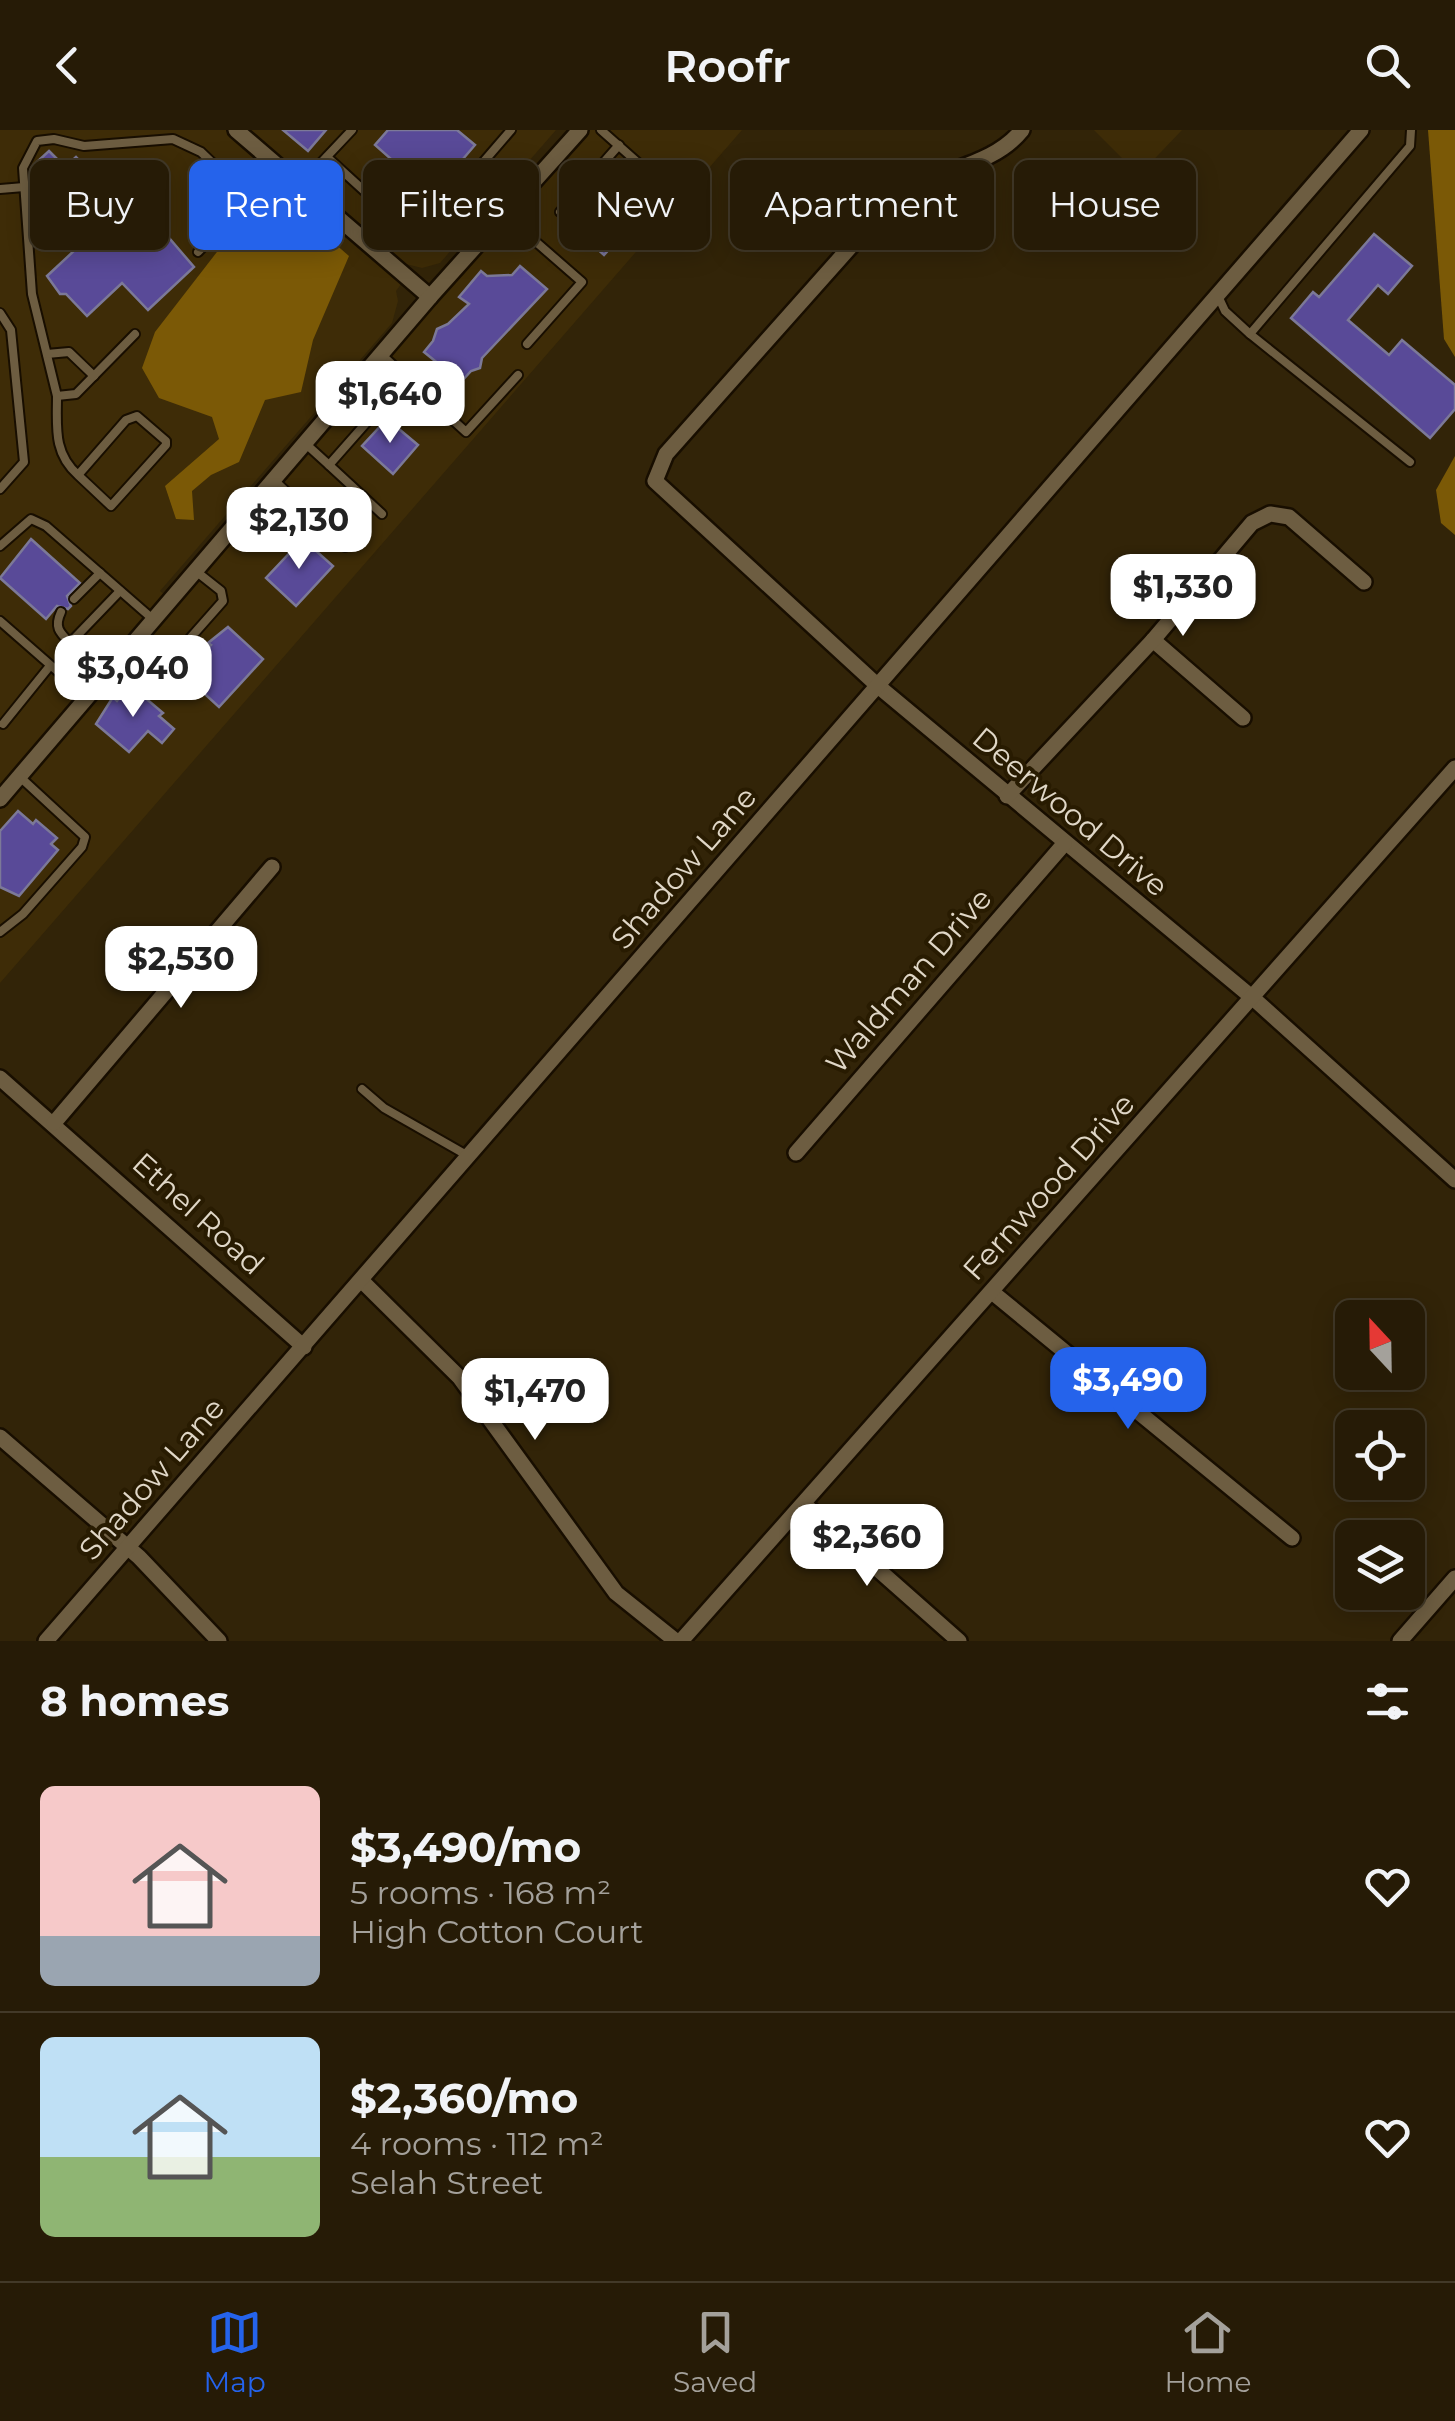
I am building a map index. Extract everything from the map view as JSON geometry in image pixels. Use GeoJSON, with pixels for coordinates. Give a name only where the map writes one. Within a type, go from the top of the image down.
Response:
{"type":"FeatureCollection","features":[{"type":"Feature","properties":{"kind":"street"},"geometry":{"type":"LineString","coordinates":[[236,130],[271,160]]}},
{"type":"Feature","properties":{"kind":"street"},"geometry":{"type":"LineString","coordinates":[[539,176],[580,130]]}},
{"type":"Feature","properties":{"kind":"street","name":"Deerwood Drive"},"geometry":{"type":"LineString","coordinates":[[1022,130],[987,157],[906,188],[890,201],[666,454],[655,482],[878,686],[1254,1000],[1455,1180]]}},
{"type":"Feature","properties":{"kind":"street","name":"Shadow Lane"},"geometry":{"type":"LineString","coordinates":[[46,1641],[1361,130]]}},
{"type":"Feature","properties":{"kind":"street"},"geometry":{"type":"LineString","coordinates":[[343,222],[430,298]]}},
{"type":"Feature","properties":{"kind":"street"},"geometry":{"type":"LineString","coordinates":[[2,794],[473,250]]}},
{"type":"Feature","properties":{"kind":"street"},"geometry":{"type":"LineString","coordinates":[[1007,796],[1153,640],[1241,534],[1270,514],[1289,517],[1364,582]]}},
{"type":"Feature","properties":{"kind":"street"},"geometry":{"type":"LineString","coordinates":[[1153,640],[1243,718]]}},
{"type":"Feature","properties":{"kind":"street","name":"Fernwood Drive"},"geometry":{"type":"LineString","coordinates":[[678,1641],[1254,1000],[1455,768]]}},
{"type":"Feature","properties":{"kind":"street","name":"Waldman Drive"},"geometry":{"type":"LineString","coordinates":[[796,1153],[1064,844]]}},
{"type":"Feature","properties":{"kind":"street"},"geometry":{"type":"LineString","coordinates":[[54,1123],[272,868]]}},
{"type":"Feature","properties":{"kind":"street","name":"Ethel Road"},"geometry":{"type":"LineString","coordinates":[[0,1078],[304,1347]]}},
{"type":"Feature","properties":{"kind":"street"},"geometry":{"type":"LineString","coordinates":[[362,1281],[460,1378],[616,1594],[678,1641]]}},
{"type":"Feature","properties":{"kind":"street"},"geometry":{"type":"LineString","coordinates":[[992,1292],[1292,1538]]}},
{"type":"Feature","properties":{"kind":"street"},"geometry":{"type":"LineString","coordinates":[[0,1438],[128,1548],[219,1641]]}},
{"type":"Feature","properties":{"kind":"street"},"geometry":{"type":"LineString","coordinates":[[804,1504],[959,1641]]}},
{"type":"Feature","properties":{"kind":"street"},"geometry":{"type":"LineString","coordinates":[[1400,1641],[1455,1578]]}},
{"type":"Feature","properties":{"kind":"lane"},"geometry":{"type":"LineString","coordinates":[[324,160],[352,130]]}},
{"type":"Feature","properties":{"kind":"lane"},"geometry":{"type":"LineString","coordinates":[[485,160],[511,130]]}},
{"type":"Feature","properties":{"kind":"lane"},"geometry":{"type":"LineString","coordinates":[[601,130],[635,160]]}},
{"type":"Feature","properties":{"kind":"lane"},"geometry":{"type":"LineString","coordinates":[[1250,334],[1410,146],[1411,130]]}},
{"type":"Feature","properties":{"kind":"lane"},"geometry":{"type":"LineString","coordinates":[[78,475],[126,420],[136,416],[166,441],[112,506],[64,463],[57,444],[56,396],[32,294],[24,188],[26,159],[37,141],[54,139],[84,146],[173,139],[202,152],[210,160]]}},
{"type":"Feature","properties":{"kind":"lane"},"geometry":{"type":"LineString","coordinates":[[606,160],[619,146]]}},
{"type":"Feature","properties":{"kind":"lane"},"geometry":{"type":"LineString","coordinates":[[327,157],[363,190]]}},
{"type":"Feature","properties":{"kind":"lane"},"geometry":{"type":"LineString","coordinates":[[0,188],[24,188]]}},
{"type":"Feature","properties":{"kind":"lane"},"geometry":{"type":"LineString","coordinates":[[527,344],[582,282],[539,247]]}},
{"type":"Feature","properties":{"kind":"lane"},"geometry":{"type":"LineString","coordinates":[[1218,296],[1225,312],[1250,334],[1410,462]]}},
{"type":"Feature","properties":{"kind":"lane"},"geometry":{"type":"LineString","coordinates":[[0,313],[11,330],[24,462],[0,489]]}},
{"type":"Feature","properties":{"kind":"lane"},"geometry":{"type":"LineString","coordinates":[[0,343],[11,330]]}},
{"type":"Feature","properties":{"kind":"lane"},"geometry":{"type":"LineString","coordinates":[[56,396],[76,394],[135,334]]}},
{"type":"Feature","properties":{"kind":"lane"},"geometry":{"type":"LineString","coordinates":[[47,354],[69,352],[94,376]]}},
{"type":"Feature","properties":{"kind":"lane"},"geometry":{"type":"LineString","coordinates":[[383,356],[466,432],[518,375]]}},
{"type":"Feature","properties":{"kind":"lane"},"geometry":{"type":"LineString","coordinates":[[329,465],[374,414],[351,394]]}},
{"type":"Feature","properties":{"kind":"lane"},"geometry":{"type":"LineString","coordinates":[[306,445],[382,514]]}},
{"type":"Feature","properties":{"kind":"lane"},"geometry":{"type":"LineString","coordinates":[[275,481],[345,547]]}},
{"type":"Feature","properties":{"kind":"lane"},"geometry":{"type":"LineString","coordinates":[[0,546],[31,519],[46,526],[155,621]]}},
{"type":"Feature","properties":{"kind":"lane"},"geometry":{"type":"LineString","coordinates":[[162,670],[222,601],[221,591],[198,572]]}},
{"type":"Feature","properties":{"kind":"lane"},"geometry":{"type":"LineString","coordinates":[[74,599],[100,574]]}},
{"type":"Feature","properties":{"kind":"lane"},"geometry":{"type":"LineString","coordinates":[[61,612],[56,622],[58,631],[70,643],[120,590]]}},
{"type":"Feature","properties":{"kind":"lane"},"geometry":{"type":"LineString","coordinates":[[0,621],[86,697]]}},
{"type":"Feature","properties":{"kind":"lane"},"geometry":{"type":"LineString","coordinates":[[3,724],[49,667]]}},
{"type":"Feature","properties":{"kind":"lane"},"geometry":{"type":"LineString","coordinates":[[1,928],[23,914],[82,847],[85,837],[20,777]]}},
{"type":"Feature","properties":{"kind":"lane"},"geometry":{"type":"LineString","coordinates":[[362,1089],[384,1108],[470,1157]]}},
{"type":"Feature","properties":{"kind":"shaded area"},"geometry":{"type":"Polygon","coordinates":[[[0,130],[236,130],[271,160],[189,160],[189,250],[343,250],[343,223],[363,240],[363,250],[375,250],[406,277],[396,291],[398,301],[392,323],[160,591],[172,601],[476,250],[539,250],[539,177],[580,130],[742,130],[710,167],[710,160],[559,160],[559,250],[638,250],[0,983],[0,130]]]}},
{"type":"Feature","properties":{"kind":"shaded area"},"geometry":{"type":"Polygon","coordinates":[[[247,130],[556,130],[530,160],[363,160],[363,230],[343,212],[343,160],[282,160],[247,130]]]}},
{"type":"Feature","properties":{"kind":"shaded area"},"geometry":{"type":"Polygon","coordinates":[[[1094,130],[1182,130],[1153,160],[1124,160],[1094,130]]]}},
{"type":"Feature","properties":{"kind":"shaded area"},"geometry":{"type":"Polygon","coordinates":[[[1428,130],[1455,130],[1455,357],[1444,339],[1428,130]]]}},
{"type":"Feature","properties":{"kind":"shaded area"},"geometry":{"type":"Polygon","coordinates":[[[218,250],[342,250],[349,256],[313,340],[301,392],[265,400],[239,462],[211,475],[192,491],[194,520],[176,519],[165,486],[219,439],[212,417],[159,398],[142,368],[155,332],[218,250]]]}},
{"type":"Feature","properties":{"kind":"shaded area"},"geometry":{"type":"Polygon","coordinates":[[[387,250],[451,250],[440,263],[422,268],[402,263],[387,250]]]}},
{"type":"Feature","properties":{"kind":"shaded area"},"geometry":{"type":"Polygon","coordinates":[[[1455,456],[1455,535],[1441,523],[1436,490],[1455,456]]]}},
{"type":"Feature","properties":{"kind":"building"},"geometry":{"type":"Polygon","coordinates":[[[283,130],[326,130],[308,151],[283,130]]]}},
{"type":"Feature","properties":{"kind":"building"},"geometry":{"type":"Polygon","coordinates":[[[388,130],[457,130],[475,145],[462,160],[392,160],[375,145],[388,130]]]}},
{"type":"Feature","properties":{"kind":"building"},"geometry":{"type":"Polygon","coordinates":[[[49,151],[58,160],[39,160],[49,151]]]}},
{"type":"Feature","properties":{"kind":"building"},"geometry":{"type":"Polygon","coordinates":[[[1374,234],[1412,266],[1388,294],[1378,285],[1348,320],[1389,355],[1402,340],[1455,385],[1455,409],[1430,438],[1291,318],[1313,292],[1319,297],[1374,234]]]}},
{"type":"Feature","properties":{"kind":"building"},"geometry":{"type":"Polygon","coordinates":[[[169,238],[194,267],[148,310],[122,283],[87,316],[66,294],[60,294],[47,276],[75,250],[169,250],[169,238]]]}},
{"type":"Feature","properties":{"kind":"building"},"geometry":{"type":"Polygon","coordinates":[[[520,266],[547,289],[482,358],[480,368],[461,382],[424,352],[437,329],[469,304],[459,297],[481,271],[487,276],[512,275],[520,266]]]}},
{"type":"Feature","properties":{"kind":"building"},"geometry":{"type":"Polygon","coordinates":[[[387,419],[418,445],[393,474],[362,446],[387,419]]]}},
{"type":"Feature","properties":{"kind":"building"},"geometry":{"type":"Polygon","coordinates":[[[296,533],[333,566],[296,606],[266,578],[297,545],[296,533]]]}},
{"type":"Feature","properties":{"kind":"building"},"geometry":{"type":"Polygon","coordinates":[[[31,539],[80,583],[67,596],[71,606],[57,606],[46,619],[0,578],[31,539]]]}},
{"type":"Feature","properties":{"kind":"building"},"geometry":{"type":"Polygon","coordinates":[[[228,627],[263,659],[219,707],[184,675],[211,645],[208,643],[228,627]]]}},
{"type":"Feature","properties":{"kind":"building"},"geometry":{"type":"Polygon","coordinates":[[[130,685],[163,713],[159,716],[174,729],[162,743],[148,731],[129,752],[96,724],[113,697],[117,701],[130,685]]]}},
{"type":"Feature","properties":{"kind":"building"},"geometry":{"type":"Polygon","coordinates":[[[18,811],[57,838],[51,844],[58,850],[19,896],[0,887],[0,831],[18,811]]]}}]}
